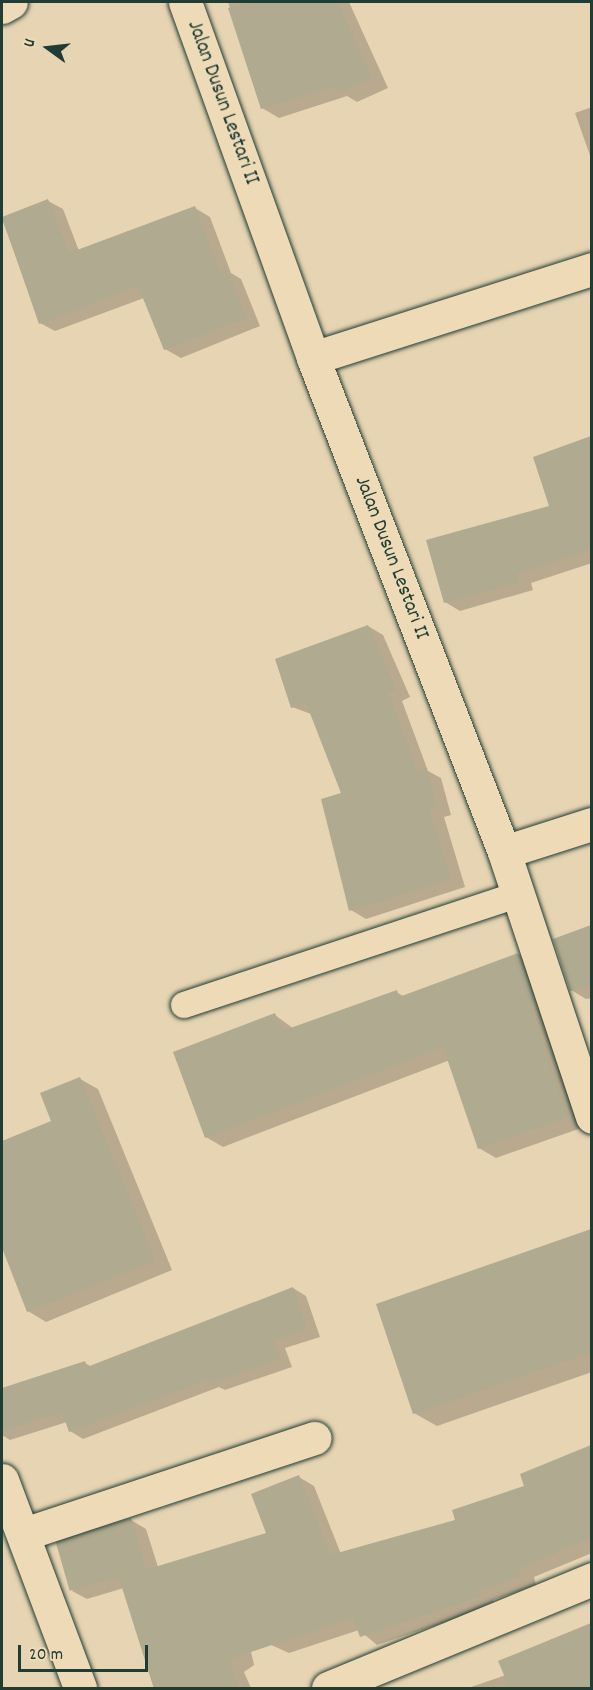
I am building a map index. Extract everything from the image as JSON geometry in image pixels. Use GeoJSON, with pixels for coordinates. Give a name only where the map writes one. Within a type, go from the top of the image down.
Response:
{"type":"FeatureCollection","features":[{"type":"Feature","properties":{"kind":"main road"},"geometry":{"type":"LineString","coordinates":[[2,7],[11,2]]}},
{"type":"Feature","properties":{"kind":"main road","name":"Jalan Dusun Lestari II"},"geometry":{"type":"LineString","coordinates":[[185,2],[313,357],[504,852],[591,1117]]}},
{"type":"Feature","properties":{"kind":"main road"},"geometry":{"type":"LineString","coordinates":[[313,357],[591,269]]}},
{"type":"Feature","properties":{"kind":"main road"},"geometry":{"type":"LineString","coordinates":[[504,852],[591,824]]}},
{"type":"Feature","properties":{"kind":"main road"},"geometry":{"type":"LineString","coordinates":[[24,1534],[315,1438]]}},
{"type":"Feature","properties":{"kind":"main road"},"geometry":{"type":"LineString","coordinates":[[2,1480],[80,1689]]}},
{"type":"Feature","properties":{"kind":"main road"},"geometry":{"type":"LineString","coordinates":[[328,1689],[591,1580]]}},
{"type":"Feature","properties":{"kind":"lane"},"geometry":{"type":"LineString","coordinates":[[184,1005],[519,894]]}},
{"type":"Feature","properties":{"kind":"building"},"geometry":{"type":"Polygon","coordinates":[[[250,2],[337,2],[372,78],[339,93],[335,86],[261,109],[228,8],[250,2]]]}},
{"type":"Feature","properties":{"kind":"building"},"geometry":{"type":"Polygon","coordinates":[[[48,199],[69,253],[195,206],[219,271],[226,268],[246,318],[164,350],[138,286],[39,324],[2,217],[48,199]]]}},
{"type":"Feature","properties":{"kind":"building"},"geometry":{"type":"Polygon","coordinates":[[[591,436],[591,549],[516,574],[519,582],[444,603],[426,540],[549,506],[533,457],[591,436]]]}},
{"type":"Feature","properties":{"kind":"building"},"geometry":{"type":"Polygon","coordinates":[[[368,625],[396,689],[388,692],[417,771],[426,768],[437,807],[429,809],[451,879],[349,911],[321,799],[341,793],[306,703],[291,708],[275,659],[368,625]]]}},
{"type":"Feature","properties":{"kind":"building"},"geometry":{"type":"Polygon","coordinates":[[[591,925],[591,985],[570,991],[553,939],[591,925]]]}},
{"type":"Feature","properties":{"kind":"building"},"geometry":{"type":"Polygon","coordinates":[[[518,953],[534,1003],[529,1004],[568,1117],[478,1149],[443,1047],[205,1138],[173,1052],[275,1013],[282,1031],[397,990],[399,997],[518,953]]]}},
{"type":"Feature","properties":{"kind":"building"},"geometry":{"type":"Polygon","coordinates":[[[80,1077],[155,1260],[27,1312],[2,1248],[2,1141],[51,1121],[40,1093],[80,1077]]]}},
{"type":"Feature","properties":{"kind":"building"},"geometry":{"type":"Polygon","coordinates":[[[591,1229],[591,1352],[413,1414],[376,1304],[591,1229]]]}},
{"type":"Feature","properties":{"kind":"building"},"geometry":{"type":"Polygon","coordinates":[[[293,1287],[307,1329],[273,1341],[280,1359],[210,1383],[209,1379],[69,1432],[62,1412],[2,1431],[2,1388],[85,1361],[87,1367],[293,1287]]]}},
{"type":"Feature","properties":{"kind":"building"},"geometry":{"type":"Polygon","coordinates":[[[591,1445],[591,1538],[519,1568],[521,1576],[478,1591],[480,1596],[360,1637],[353,1618],[233,1658],[229,1663],[239,1689],[154,1689],[119,1578],[266,1533],[251,1494],[299,1475],[330,1555],[455,1520],[452,1510],[524,1486],[520,1474],[591,1445]]]}},
{"type":"Feature","properties":{"kind":"building"},"geometry":{"type":"Polygon","coordinates":[[[131,1518],[146,1569],[70,1591],[55,1540],[131,1518]]]}},
{"type":"Feature","properties":{"kind":"building"},"geometry":{"type":"Polygon","coordinates":[[[591,1623],[591,1689],[510,1689],[498,1661],[591,1623]]]}}]}
